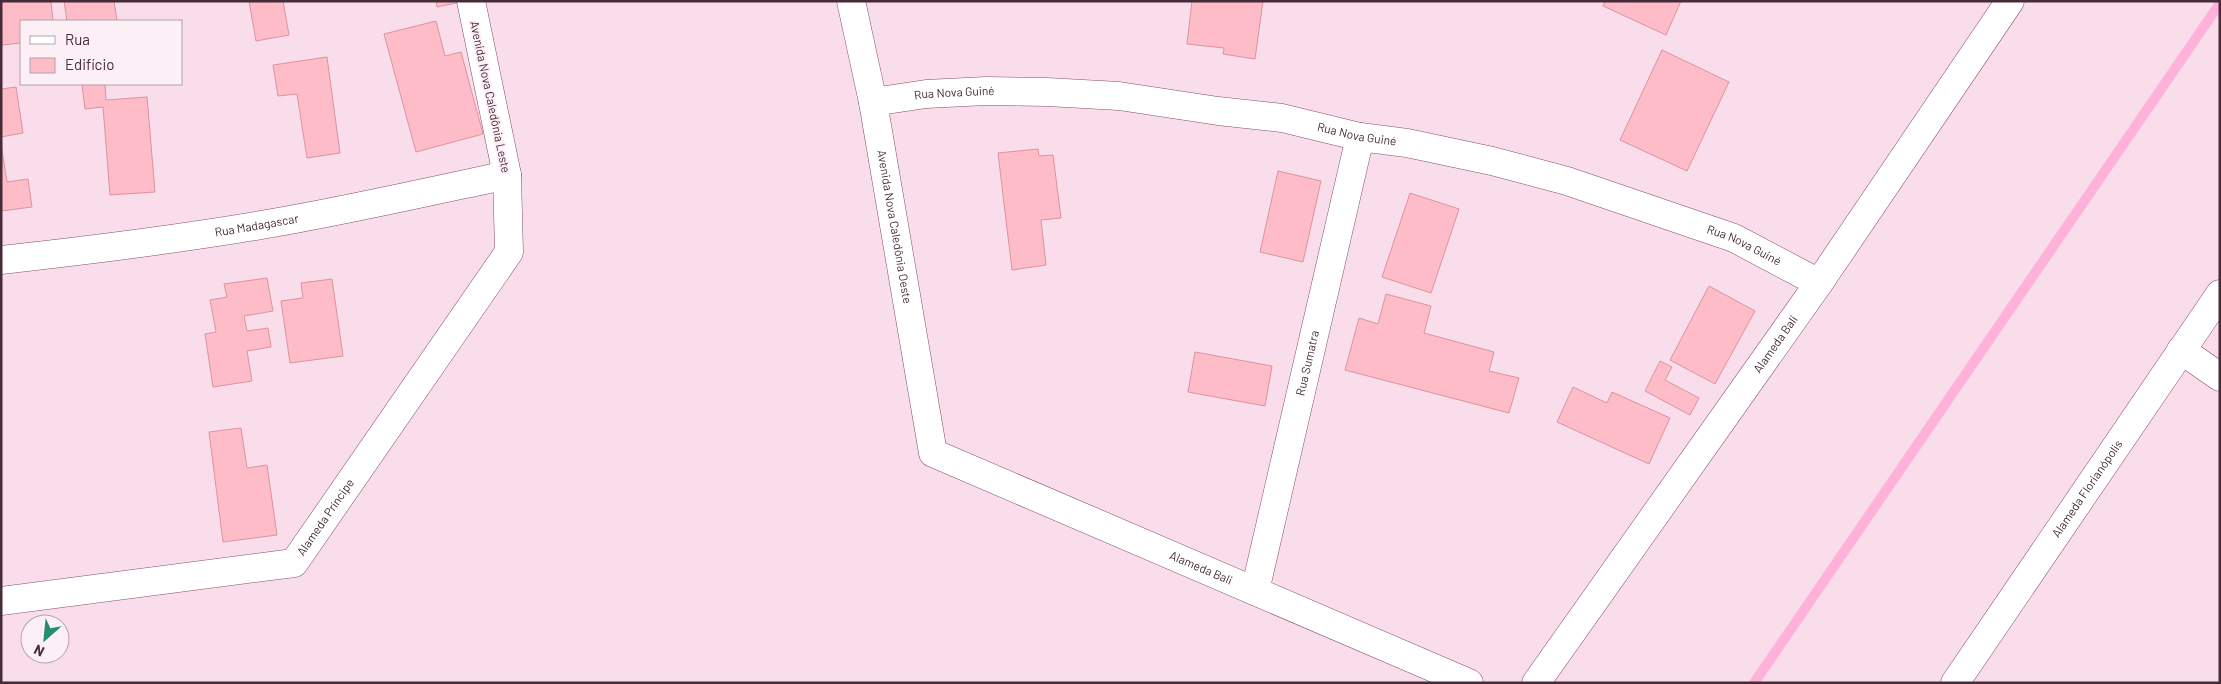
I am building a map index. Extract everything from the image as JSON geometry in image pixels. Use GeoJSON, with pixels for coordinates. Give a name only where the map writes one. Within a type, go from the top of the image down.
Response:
{"type":"FeatureCollection","features":[{"type":"Feature","properties":{"kind":"street","name":"Avenida Nova Caledônia Leste"},"geometry":{"type":"LineString","coordinates":[[470,1],[507,175],[509,252]]}},
{"type":"Feature","properties":{"kind":"street","name":"Avenida Nova Caledônia Oeste"},"geometry":{"type":"LineString","coordinates":[[851,1],[873,102],[933,453]]}},
{"type":"Feature","properties":{"kind":"street","name":"Alameda Bali"},"geometry":{"type":"LineString","coordinates":[[1536,683],[1819,283],[2010,1]]}},
{"type":"Feature","properties":{"kind":"street","name":"Rua Nova Guiné"},"geometry":{"type":"LineString","coordinates":[[873,102],[926,94],[986,91],[1120,96],[1282,118],[1360,137],[1408,143],[1492,161],[1567,181],[1734,238],[1819,283]]}},
{"type":"Feature","properties":{"kind":"street","name":"Rua Sumatra"},"geometry":{"type":"LineString","coordinates":[[1256,591],[1360,137]]}},
{"type":"Feature","properties":{"kind":"street","name":"Rua Madagascar"},"geometry":{"type":"LineString","coordinates":[[1,260],[95,250],[227,230],[296,218],[507,175]]}},
{"type":"Feature","properties":{"kind":"street","name":"Alameda Príncipe"},"geometry":{"type":"LineString","coordinates":[[1,601],[294,563],[509,252]]}},
{"type":"Feature","properties":{"kind":"street","name":"Alameda Florianópolis"},"geometry":{"type":"LineString","coordinates":[[1955,683],[2220,294]]}},
{"type":"Feature","properties":{"kind":"street"},"geometry":{"type":"LineString","coordinates":[[2181,350],[2220,377]]}},
{"type":"Feature","properties":{"kind":"street","name":"Alameda Bali"},"geometry":{"type":"LineString","coordinates":[[933,453],[1469,683]]}},
{"type":"Feature","properties":{"kind":"building"},"geometry":{"type":"Polygon","coordinates":[[[1,1],[51,1],[53,20],[20,20],[20,43],[2,45],[1,1]]]}},
{"type":"Feature","properties":{"kind":"building"},"geometry":{"type":"Polygon","coordinates":[[[64,1],[114,1],[117,20],[67,20],[64,1]]]}},
{"type":"Feature","properties":{"kind":"building"},"geometry":{"type":"Polygon","coordinates":[[[249,1],[283,1],[289,35],[256,41],[249,1]]]}},
{"type":"Feature","properties":{"kind":"building"},"geometry":{"type":"Polygon","coordinates":[[[436,1],[460,1],[461,2],[437,7],[436,1]]]}},
{"type":"Feature","properties":{"kind":"building"},"geometry":{"type":"Polygon","coordinates":[[[1192,1],[1263,1],[1255,59],[1223,54],[1224,48],[1187,44],[1192,1]]]}},
{"type":"Feature","properties":{"kind":"building"},"geometry":{"type":"Polygon","coordinates":[[[1605,1],[1681,1],[1666,35],[1603,6],[1605,1]]]}},
{"type":"Feature","properties":{"kind":"building"},"geometry":{"type":"Polygon","coordinates":[[[436,21],[445,56],[461,52],[483,134],[416,152],[384,34],[436,21]]]}},
{"type":"Feature","properties":{"kind":"building"},"geometry":{"type":"Polygon","coordinates":[[[1662,50],[1729,82],[1687,171],[1620,140],[1662,50]]]}},
{"type":"Feature","properties":{"kind":"building"},"geometry":{"type":"Polygon","coordinates":[[[327,57],[340,153],[307,158],[297,94],[278,96],[273,65],[327,57]]]}},
{"type":"Feature","properties":{"kind":"building"},"geometry":{"type":"Polygon","coordinates":[[[82,85],[105,85],[106,100],[147,97],[155,192],[110,195],[103,107],[85,109],[82,85]]]}},
{"type":"Feature","properties":{"kind":"building"},"geometry":{"type":"Polygon","coordinates":[[[16,87],[23,133],[1,137],[1,89],[16,87]]]}},
{"type":"Feature","properties":{"kind":"building"},"geometry":{"type":"Polygon","coordinates":[[[1,144],[7,182],[28,179],[32,207],[1,211],[1,144]]]}},
{"type":"Feature","properties":{"kind":"building"},"geometry":{"type":"Polygon","coordinates":[[[1038,149],[1039,156],[1053,155],[1061,218],[1041,220],[1046,265],[1012,270],[998,153],[1038,149]]]}},
{"type":"Feature","properties":{"kind":"building"},"geometry":{"type":"Polygon","coordinates":[[[1278,171],[1321,181],[1303,262],[1260,252],[1278,171]]]}},
{"type":"Feature","properties":{"kind":"building"},"geometry":{"type":"Polygon","coordinates":[[[1410,193],[1459,209],[1431,293],[1382,277],[1410,193]]]}},
{"type":"Feature","properties":{"kind":"building"},"geometry":{"type":"Polygon","coordinates":[[[267,278],[273,311],[244,316],[247,331],[268,328],[271,347],[247,351],[252,381],[213,387],[205,334],[216,332],[210,300],[227,297],[224,284],[267,278]]]}},
{"type":"Feature","properties":{"kind":"building"},"geometry":{"type":"Polygon","coordinates":[[[332,279],[343,356],[290,363],[281,301],[303,298],[301,283],[332,279]]]}},
{"type":"Feature","properties":{"kind":"building"},"geometry":{"type":"Polygon","coordinates":[[[1709,286],[1755,311],[1715,384],[1670,360],[1709,286]]]}},
{"type":"Feature","properties":{"kind":"building"},"geometry":{"type":"Polygon","coordinates":[[[1386,294],[1431,306],[1424,333],[1494,352],[1489,371],[1519,378],[1509,413],[1345,370],[1359,318],[1378,324],[1386,294]]]}},
{"type":"Feature","properties":{"kind":"building"},"geometry":{"type":"Polygon","coordinates":[[[1195,352],[1272,366],[1265,406],[1188,392],[1195,352]]]}},
{"type":"Feature","properties":{"kind":"building"},"geometry":{"type":"Polygon","coordinates":[[[1660,361],[1672,367],[1665,380],[1699,398],[1690,415],[1645,391],[1660,361]]]}},
{"type":"Feature","properties":{"kind":"building"},"geometry":{"type":"Polygon","coordinates":[[[1573,387],[1607,403],[1612,392],[1670,418],[1649,464],[1557,422],[1573,387]]]}},
{"type":"Feature","properties":{"kind":"building"},"geometry":{"type":"Polygon","coordinates":[[[241,428],[247,468],[267,465],[277,535],[223,542],[209,432],[241,428]]]}},
{"type":"Feature","properties":{"kind":"waterway"},"geometry":{"type":"LineString","coordinates":[[1754,683],[2220,3]]}}]}
